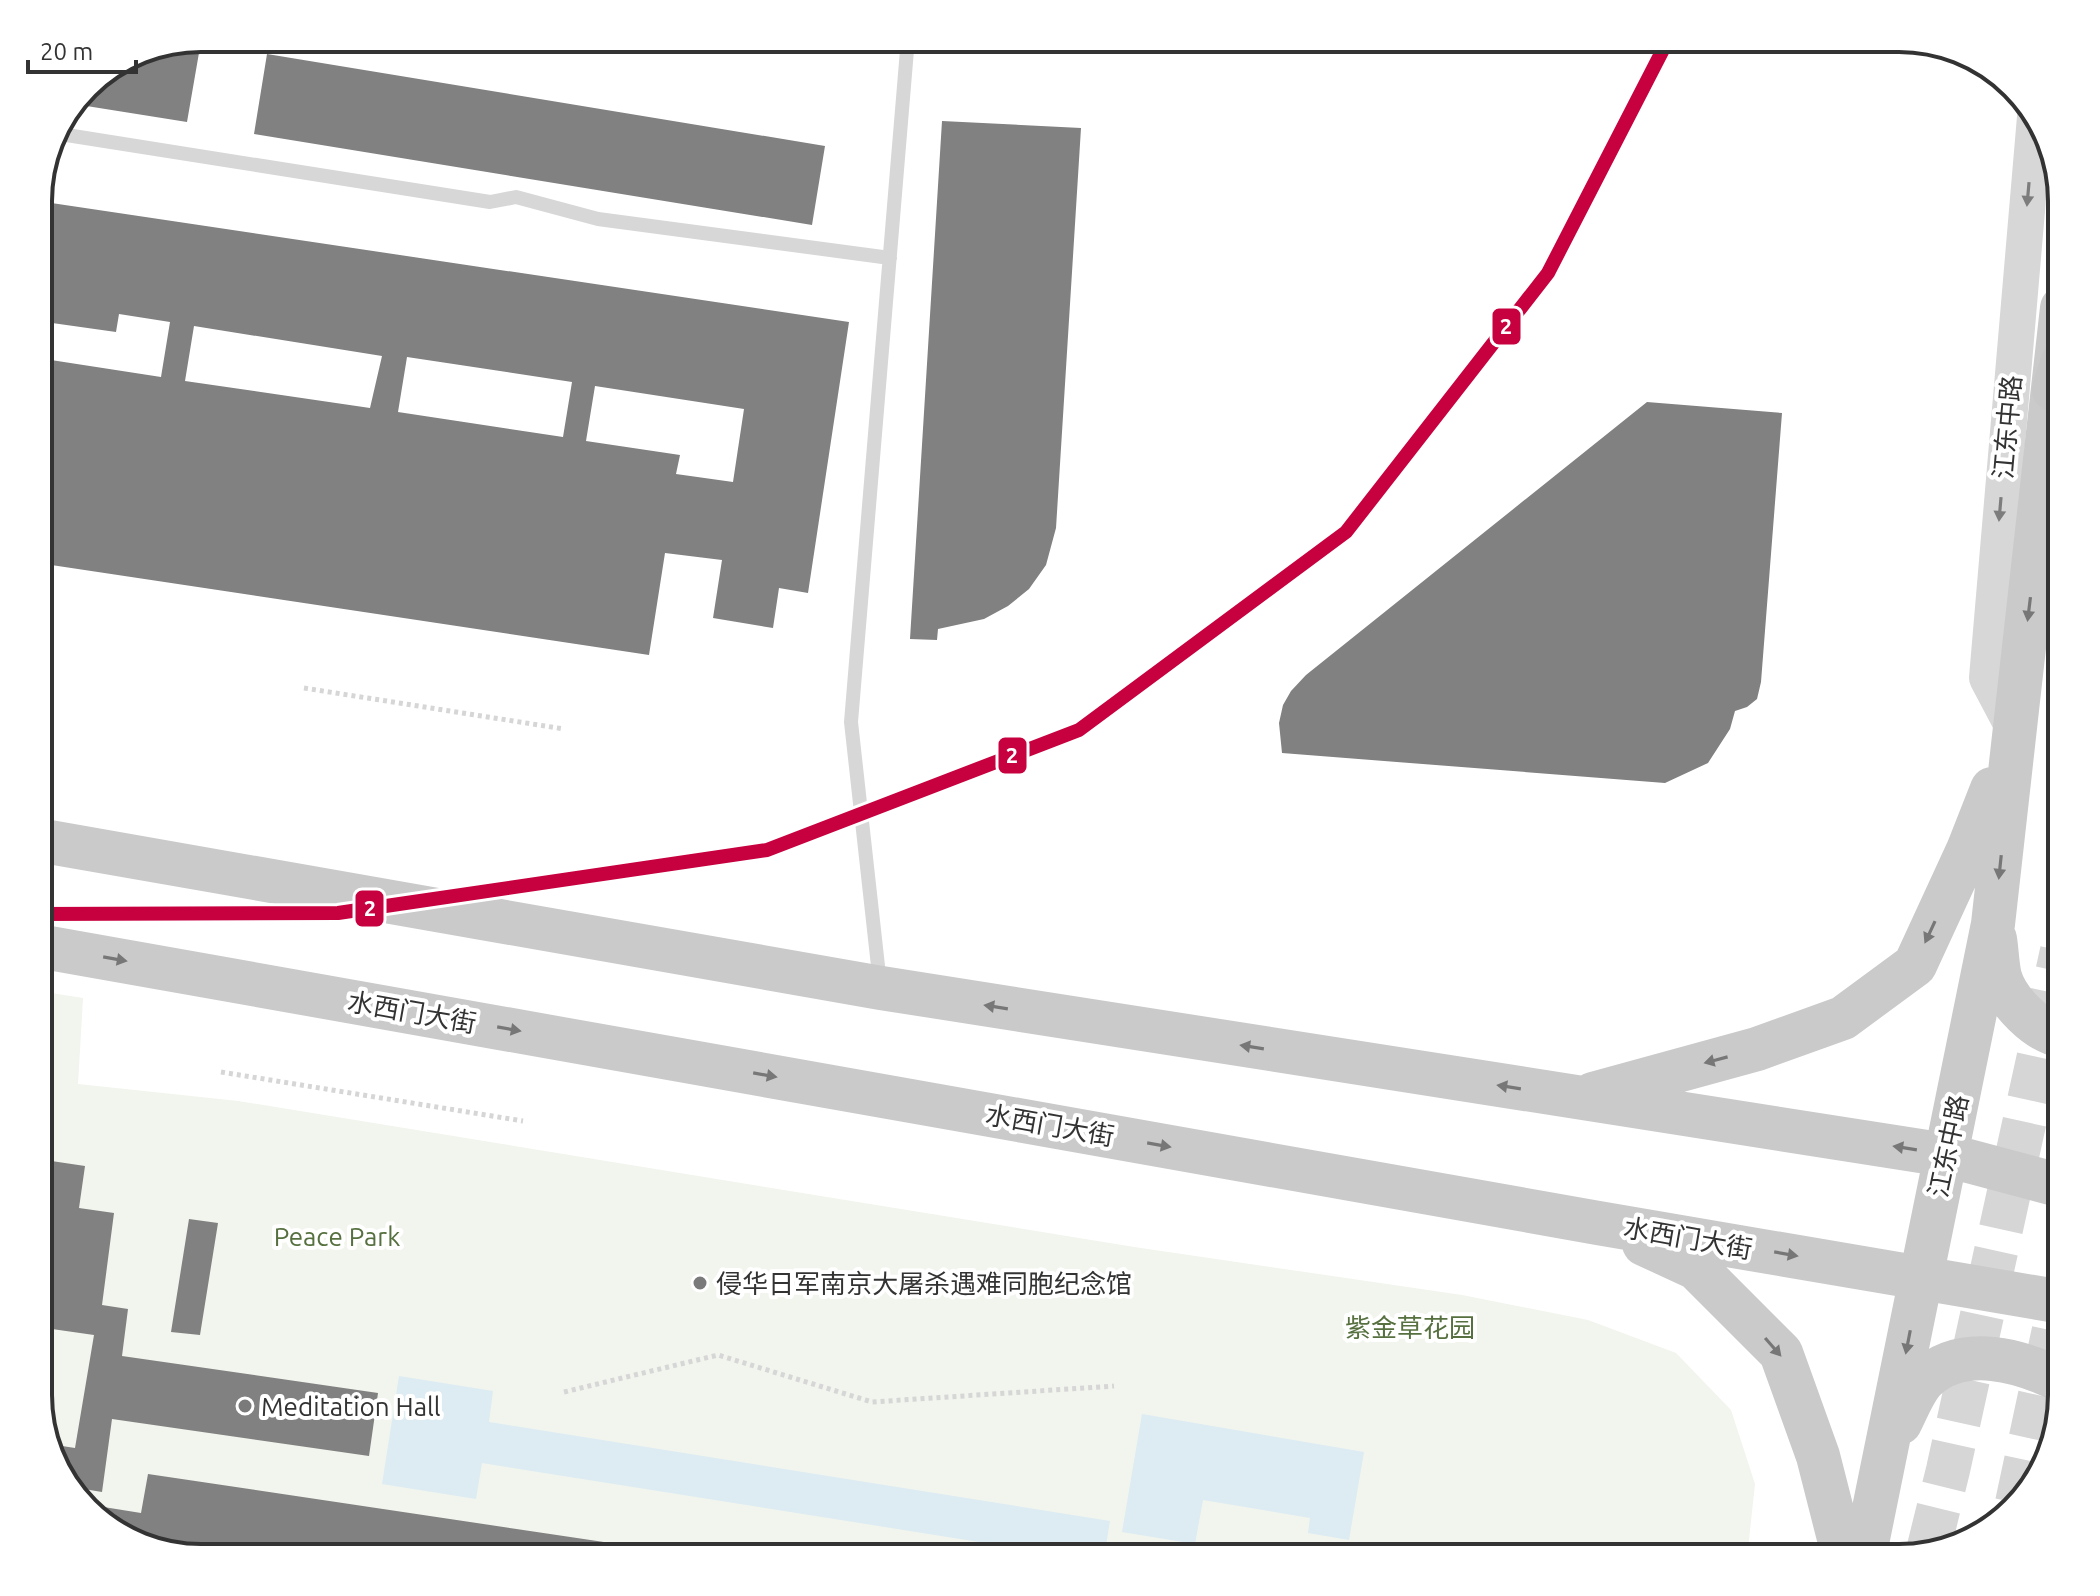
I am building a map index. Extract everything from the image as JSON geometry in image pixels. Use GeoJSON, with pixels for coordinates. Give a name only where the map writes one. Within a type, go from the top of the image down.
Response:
{"type":"FeatureCollection","features":[{"type":"Feature","properties":{"kind":"main road","name":"江东中路"},"geometry":{"type":"LineString","coordinates":[[1867,1544],[1993,924],[2048,459]]}},
{"type":"Feature","properties":{"kind":"main road"},"geometry":{"type":"LineString","coordinates":[[1578,1098],[1757,1049],[1843,1018],[1915,965],[1968,850],[2015,731]]}},
{"type":"Feature","properties":{"kind":"main road"},"geometry":{"type":"LineString","coordinates":[[52,842],[881,988],[1946,1155],[2048,1182]]}},
{"type":"Feature","properties":{"kind":"main road"},"geometry":{"type":"LineString","coordinates":[[1993,924],[2000,978],[2024,1015],[2048,1032]]}},
{"type":"Feature","properties":{"kind":"main road","name":"水西门大街"},"geometry":{"type":"LineString","coordinates":[[52,948],[1598,1223],[2048,1300]]}},
{"type":"Feature","properties":{"kind":"main road"},"geometry":{"type":"LineString","coordinates":[[1598,1223],[1696,1268],[1781,1353],[1818,1456],[1840,1544]]}},
{"type":"Feature","properties":{"kind":"main road"},"geometry":{"type":"LineString","coordinates":[[1888,1444],[1924,1380],[1948,1363],[1987,1358],[2031,1366],[2048,1374]]}},
{"type":"Feature","properties":{"kind":"street","name":"江东中路"},"geometry":{"type":"LineString","coordinates":[[2015,731],[1987,678],[2033,136]]}},
{"type":"Feature","properties":{"kind":"lane"},"geometry":{"type":"LineString","coordinates":[[881,988],[851,722],[907,52]]}},
{"type":"Feature","properties":{"kind":"lane"},"geometry":{"type":"LineString","coordinates":[[67,135],[490,202],[516,197],[598,219],[890,258]]}},
{"type":"Feature","properties":{"kind":"path"},"geometry":{"type":"LineString","coordinates":[[304,688],[564,729]]}},
{"type":"Feature","properties":{"kind":"path"},"geometry":{"type":"LineString","coordinates":[[221,1072],[523,1121]]}},
{"type":"Feature","properties":{"kind":"path"},"geometry":{"type":"LineString","coordinates":[[564,1392],[718,1355],[872,1402],[1114,1386]]}},
{"type":"Feature","properties":{"kind":"green space","name":"侵华日军南京大屠杀遇难同胞纪念馆"},"geometry":{"type":"Polygon","coordinates":[[[52,993],[83,998],[78,1084],[238,1101],[1134,1247],[1462,1295],[1588,1320],[1676,1353],[1731,1410],[1755,1484],[1749,1544],[201,1544],[163,1539],[127,1524],[89,1493],[67,1461],[55,1424],[52,1405],[52,993]]]}},
{"type":"Feature","properties":{"kind":"shaded area"},"geometry":{"type":"Polygon","coordinates":[[[399,1376],[493,1391],[489,1422],[1110,1521],[1106,1544],[992,1544],[482,1463],[476,1499],[382,1484],[399,1376]]]}},
{"type":"Feature","properties":{"kind":"shaded area"},"geometry":{"type":"Polygon","coordinates":[[[1142,1414],[1364,1452],[1349,1540],[1308,1533],[1310,1518],[1203,1500],[1195,1544],[1122,1532],[1142,1414]]]}},
{"type":"Feature","properties":{"kind":"building"},"geometry":{"type":"Polygon","coordinates":[[[199,52],[187,122],[87,106],[103,89],[135,67],[172,55],[199,52]]]}},
{"type":"Feature","properties":{"kind":"building"},"geometry":{"type":"Polygon","coordinates":[[[267,54],[825,146],[812,225],[254,134],[267,54]]]}},
{"type":"Feature","properties":{"kind":"building"},"geometry":{"type":"Polygon","coordinates":[[[942,121],[1081,128],[1056,528],[1046,565],[1029,589],[1008,606],[984,619],[938,629],[937,640],[910,639],[942,121]]]}},
{"type":"Feature","properties":{"kind":"building"},"geometry":{"type":"Polygon","coordinates":[[[52,203],[849,322],[808,593],[779,588],[773,628],[713,618],[722,560],[665,553],[649,655],[52,565],[52,360],[161,377],[170,322],[119,314],[116,332],[52,323],[52,203]],[[194,326],[185,381],[370,408],[382,356],[194,326]],[[407,357],[398,412],[563,437],[572,382],[407,357]],[[595,386],[586,441],[680,455],[676,474],[733,482],[744,409],[595,386]]]}},
{"type":"Feature","properties":{"kind":"building"},"geometry":{"type":"Polygon","coordinates":[[[1647,402],[1782,413],[1761,682],[1757,699],[1735,711],[1730,729],[1708,763],[1665,783],[1282,753],[1279,723],[1283,705],[1306,675],[1647,402]]]}},
{"type":"Feature","properties":{"kind":"building"},"geometry":{"type":"Polygon","coordinates":[[[52,1161],[85,1166],[79,1208],[114,1213],[102,1305],[128,1309],[122,1356],[378,1393],[369,1456],[112,1419],[102,1492],[86,1489],[67,1461],[61,1446],[75,1448],[94,1335],[52,1329],[52,1161]]]}},
{"type":"Feature","properties":{"kind":"building"},"geometry":{"type":"Polygon","coordinates":[[[189,1219],[218,1223],[200,1335],[171,1332],[189,1219]]]}},
{"type":"Feature","properties":{"kind":"building"},"geometry":{"type":"Polygon","coordinates":[[[148,1474],[618,1544],[182,1543],[144,1533],[104,1507],[141,1513],[148,1474]]]}},
{"type":"Feature","properties":{"kind":"tunnel"},"geometry":{"type":"LineString","coordinates":[[1931,1540],[2048,1015]]}},
{"type":"Feature","properties":{"kind":"tunnel"},"geometry":{"type":"LineString","coordinates":[[2022,1479],[2048,1358]]}},
{"type":"Feature","properties":{"kind":"transit line","name":"2"},"geometry":{"type":"LineString","coordinates":[[52,914],[338,913],[767,850],[1079,730],[1346,532],[1548,273],[1662,52]]}},
{"type":"Feature","properties":{"kind":"place","name":"侵华日军南京大屠杀遇难同胞纪念馆"},"geometry":{"type":"Point","coordinates":[700,1283]}},
{"type":"Feature","properties":{"kind":"place","name":"Meditation Hall"},"geometry":{"type":"Point","coordinates":[245,1406]}},
{"type":"Feature","properties":{"kind":"park label","name":"Peace Park"},"geometry":{"type":"Point","coordinates":[337,1236]}},
{"type":"Feature","properties":{"kind":"park label","name":"紫金草花园"},"geometry":{"type":"Point","coordinates":[1410,1327]}}]}
